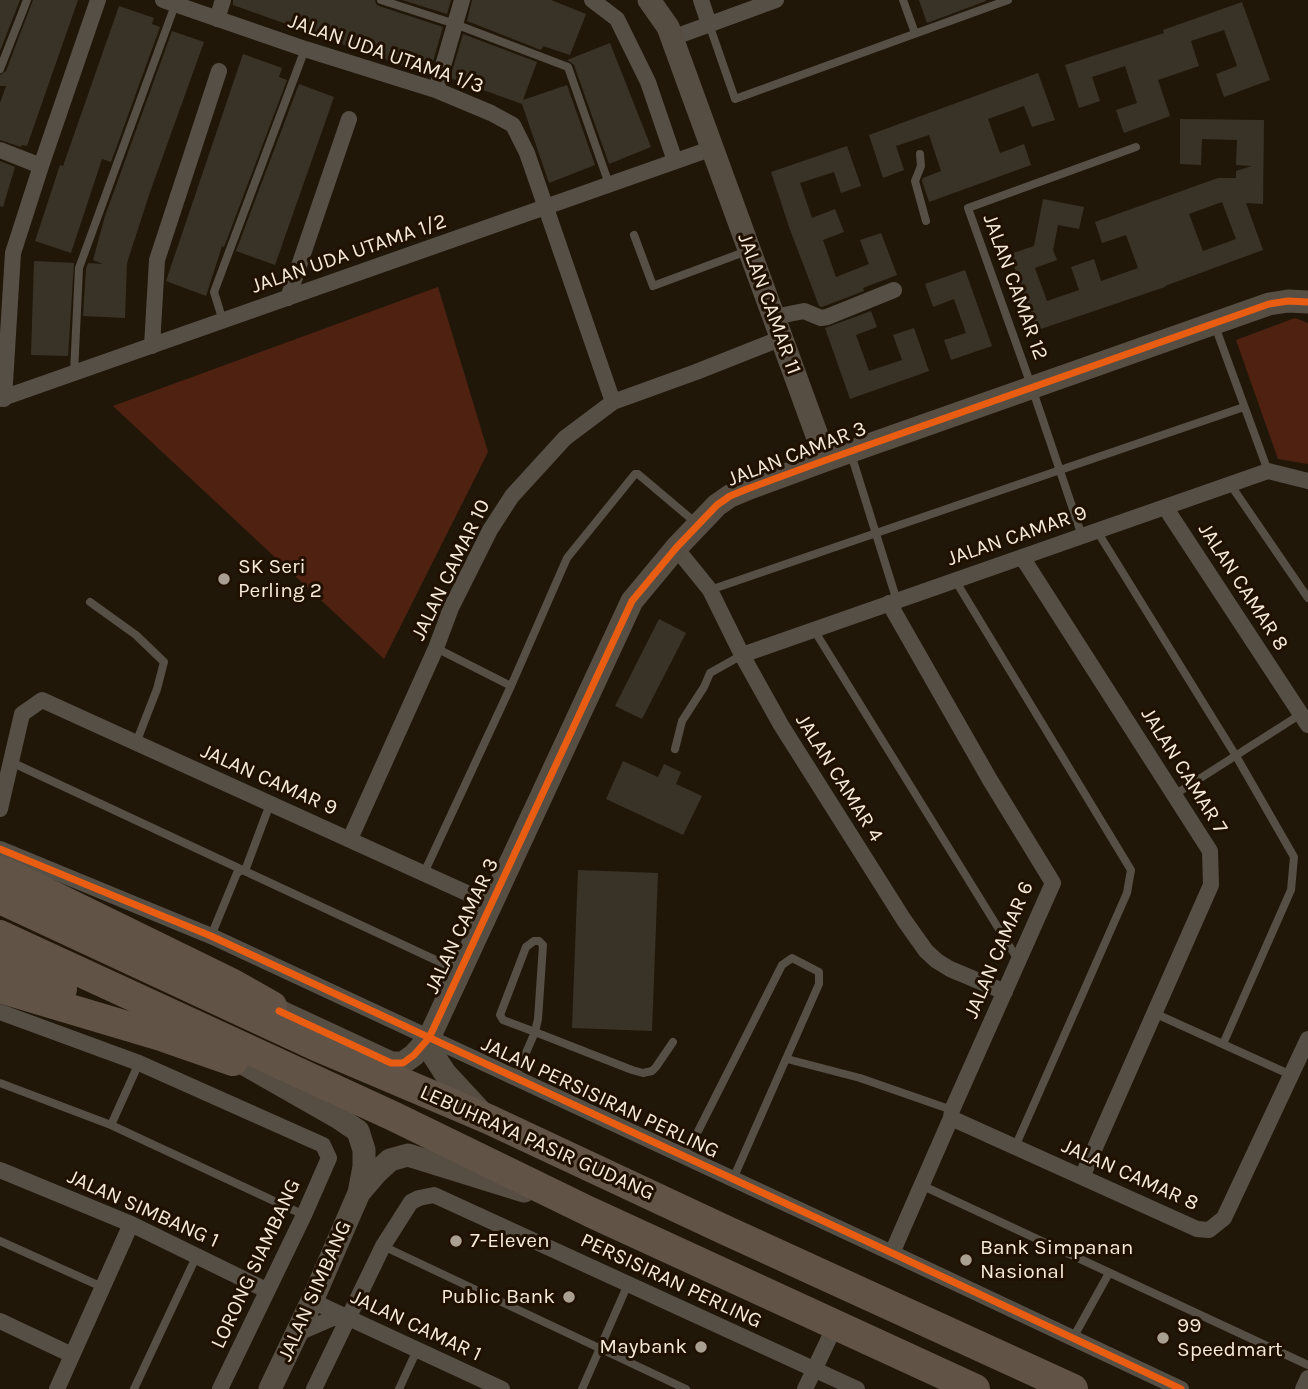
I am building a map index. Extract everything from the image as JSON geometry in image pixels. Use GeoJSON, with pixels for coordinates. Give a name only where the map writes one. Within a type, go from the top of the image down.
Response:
{"type":"FeatureCollection","features":[{"type":"Feature","properties":{"kind":"highway"},"geometry":{"type":"LineString","coordinates":[[0,870],[221,978],[279,1011],[316,1046]]}},
{"type":"Feature","properties":{"kind":"highway","name":"LEBUHRAYA PASIR GUDANG"},"geometry":{"type":"LineString","coordinates":[[0,899],[316,1046],[488,1119],[1073,1389]]}},
{"type":"Feature","properties":{"kind":"highway","name":"LEBUHRAYA PASIR GUDANG"},"geometry":{"type":"LineString","coordinates":[[0,935],[396,1117],[590,1212],[975,1389]]}},
{"type":"Feature","properties":{"kind":"highway"},"geometry":{"type":"LineString","coordinates":[[0,964],[115,1010],[164,1037]]}},
{"type":"Feature","properties":{"kind":"highway"},"geometry":{"type":"LineString","coordinates":[[0,988],[164,1037],[396,1117]]}},
{"type":"Feature","properties":{"kind":"street"},"geometry":{"type":"LineString","coordinates":[[2,399],[13,253],[97,0]]}},
{"type":"Feature","properties":{"kind":"street"},"geometry":{"type":"LineString","coordinates":[[217,19],[223,0]]}},
{"type":"Feature","properties":{"kind":"street"},"geometry":{"type":"LineString","coordinates":[[436,90],[463,0]]}},
{"type":"Feature","properties":{"kind":"street"},"geometry":{"type":"LineString","coordinates":[[592,0],[617,19],[648,82],[675,161]]}},
{"type":"Feature","properties":{"kind":"street","name":"JALAN CAMAR 11"},"geometry":{"type":"LineString","coordinates":[[649,0],[668,27],[826,460]]}},
{"type":"Feature","properties":{"kind":"street"},"geometry":{"type":"LineString","coordinates":[[701,0],[709,24]]}},
{"type":"Feature","properties":{"kind":"street"},"geometry":{"type":"LineString","coordinates":[[672,38],[775,0]]}},
{"type":"Feature","properties":{"kind":"street","name":"JALAN UDA UTAMA 1/3"},"geometry":{"type":"LineString","coordinates":[[169,2],[436,90],[513,125],[527,153],[613,402]]}},
{"type":"Feature","properties":{"kind":"street"},"geometry":{"type":"LineString","coordinates":[[152,346],[157,260],[219,71]]}},
{"type":"Feature","properties":{"kind":"street"},"geometry":{"type":"LineString","coordinates":[[288,298],[349,119]]}},
{"type":"Feature","properties":{"kind":"street","name":"JALAN UDA UTAMA 1/2"},"geometry":{"type":"LineString","coordinates":[[2,399],[713,148]]}},
{"type":"Feature","properties":{"kind":"street"},"geometry":{"type":"LineString","coordinates":[[0,150],[40,166]]}},
{"type":"Feature","properties":{"kind":"street"},"geometry":{"type":"LineString","coordinates":[[774,317],[804,311],[821,318],[827,317],[894,290]]}},
{"type":"Feature","properties":{"kind":"street","name":"JALAN CAMAR 3"},"geometry":{"type":"LineString","coordinates":[[429,1038],[632,601],[676,548],[717,505],[730,496],[826,460],[1269,304],[1308,302]]}},
{"type":"Feature","properties":{"kind":"street","name":"JALAN CAMAR 10"},"geometry":{"type":"LineString","coordinates":[[350,839],[436,649],[451,608],[490,530],[512,496],[565,438],[613,402],[782,338]]}},
{"type":"Feature","properties":{"kind":"street"},"geometry":{"type":"LineString","coordinates":[[1268,471],[1308,481]]}},
{"type":"Feature","properties":{"kind":"street","name":"JALAN CAMAR 9"},"geometry":{"type":"LineString","coordinates":[[742,655],[1268,471]]}},
{"type":"Feature","properties":{"kind":"street","name":"JALAN CAMAR 8"},"geometry":{"type":"LineString","coordinates":[[1165,507],[1304,713]]}},
{"type":"Feature","properties":{"kind":"street","name":"JALAN CAMAR 4"},"geometry":{"type":"LineString","coordinates":[[676,548],[710,590],[781,725],[926,951],[950,968],[1005,992]]}},
{"type":"Feature","properties":{"kind":"street","name":"JALAN CAMAR 7"},"geometry":{"type":"LineString","coordinates":[[1023,557],[1210,850],[1211,885],[1082,1177]]}},
{"type":"Feature","properties":{"kind":"street","name":"JALAN CAMAR 6"},"geometry":{"type":"LineString","coordinates":[[892,1253],[1053,883],[990,780],[893,602]]}},
{"type":"Feature","properties":{"kind":"street","name":"JALAN CAMAR 9"},"geometry":{"type":"LineString","coordinates":[[10,762],[22,714],[42,700],[491,904]]}},
{"type":"Feature","properties":{"kind":"street"},"geometry":{"type":"LineString","coordinates":[[0,809],[10,762]]}},
{"type":"Feature","properties":{"kind":"street","name":"JALAN PERSISIRAN PERLING"},"geometry":{"type":"LineString","coordinates":[[0,849],[211,936],[1181,1389]]}},
{"type":"Feature","properties":{"kind":"street"},"geometry":{"type":"LineString","coordinates":[[279,1011],[391,1063],[403,1063],[429,1038]]}},
{"type":"Feature","properties":{"kind":"street"},"geometry":{"type":"LineString","coordinates":[[0,1012],[139,1063]]}},
{"type":"Feature","properties":{"kind":"street"},"geometry":{"type":"LineString","coordinates":[[429,1038],[445,1073],[488,1119]]}},
{"type":"Feature","properties":{"kind":"street","name":"JALAN CAMAR 8"},"geometry":{"type":"LineString","coordinates":[[951,1114],[1015,1147],[1198,1229],[1209,1230],[1224,1218],[1308,1039]]}},
{"type":"Feature","properties":{"kind":"street","name":"LORONG SIAMBANG"},"geometry":{"type":"LineString","coordinates":[[139,1063],[323,1145],[329,1158],[220,1389]]}},
{"type":"Feature","properties":{"kind":"street"},"geometry":{"type":"LineString","coordinates":[[246,1065],[358,1131],[364,1150],[359,1193]]}},
{"type":"Feature","properties":{"kind":"street"},"geometry":{"type":"LineString","coordinates":[[359,1193],[390,1160],[408,1155],[590,1212]]}},
{"type":"Feature","properties":{"kind":"street","name":"JALAN SIMBANG 1"},"geometry":{"type":"LineString","coordinates":[[0,1170],[131,1224],[267,1290]]}},
{"type":"Feature","properties":{"kind":"street","name":"JALAN SIMBANG"},"geometry":{"type":"LineString","coordinates":[[270,1389],[359,1193]]}},
{"type":"Feature","properties":{"kind":"street","name":"PERSISIRAN PERLING"},"geometry":{"type":"LineString","coordinates":[[383,1246],[411,1202],[434,1195],[856,1389]]}},
{"type":"Feature","properties":{"kind":"street"},"geometry":{"type":"LineString","coordinates":[[57,1389],[131,1224]]}},
{"type":"Feature","properties":{"kind":"street"},"geometry":{"type":"LineString","coordinates":[[314,1389],[383,1246]]}},
{"type":"Feature","properties":{"kind":"street"},"geometry":{"type":"LineString","coordinates":[[323,1275],[326,1289],[333,1301],[348,1317]]}},
{"type":"Feature","properties":{"kind":"street","name":"JALAN CAMAR 1"},"geometry":{"type":"LineString","coordinates":[[312,1301],[502,1389]]}},
{"type":"Feature","properties":{"kind":"street"},"geometry":{"type":"LineString","coordinates":[[296,1334],[333,1318],[348,1317]]}},
{"type":"Feature","properties":{"kind":"street"},"geometry":{"type":"LineString","coordinates":[[0,1321],[72,1355]]}},
{"type":"Feature","properties":{"kind":"street"},"geometry":{"type":"LineString","coordinates":[[805,1389],[835,1326]]}},
{"type":"Feature","properties":{"kind":"street"},"geometry":{"type":"LineString","coordinates":[[1303,1389],[1308,1378]]}},
{"type":"Feature","properties":{"kind":"lane"},"geometry":{"type":"LineString","coordinates":[[0,69],[27,0]]}},
{"type":"Feature","properties":{"kind":"lane"},"geometry":{"type":"LineString","coordinates":[[381,0],[455,24],[568,67],[609,184]]}},
{"type":"Feature","properties":{"kind":"lane"},"geometry":{"type":"LineString","coordinates":[[903,0],[915,33]]}},
{"type":"Feature","properties":{"kind":"lane"},"geometry":{"type":"LineString","coordinates":[[709,24],[736,99],[1007,0]]}},
{"type":"Feature","properties":{"kind":"lane"},"geometry":{"type":"LineString","coordinates":[[74,374],[79,268],[169,2]]}},
{"type":"Feature","properties":{"kind":"lane"},"geometry":{"type":"LineString","coordinates":[[223,321],[214,292],[305,49]]}},
{"type":"Feature","properties":{"kind":"lane","name":"JALAN CAMAR 12"},"geometry":{"type":"LineString","coordinates":[[1032,388],[968,208],[1136,147]]}},
{"type":"Feature","properties":{"kind":"lane"},"geometry":{"type":"LineString","coordinates":[[920,154],[921,166],[915,181],[926,221]]}},
{"type":"Feature","properties":{"kind":"lane"},"geometry":{"type":"LineString","coordinates":[[634,235],[653,286],[750,250]]}},
{"type":"Feature","properties":{"kind":"lane"},"geometry":{"type":"LineString","coordinates":[[1214,324],[1268,471]]}},
{"type":"Feature","properties":{"kind":"lane"},"geometry":{"type":"LineString","coordinates":[[1032,388],[1060,470],[1089,533],[1236,755],[1294,857],[1291,890],[1223,1044]]}},
{"type":"Feature","properties":{"kind":"lane"},"geometry":{"type":"LineString","coordinates":[[710,590],[1244,407]]}},
{"type":"Feature","properties":{"kind":"lane"},"geometry":{"type":"LineString","coordinates":[[850,452],[876,533],[893,602]]}},
{"type":"Feature","properties":{"kind":"lane"},"geometry":{"type":"LineString","coordinates":[[424,873],[567,558],[635,474],[698,524]]}},
{"type":"Feature","properties":{"kind":"lane"},"geometry":{"type":"LineString","coordinates":[[1230,484],[1308,598]]}},
{"type":"Feature","properties":{"kind":"lane"},"geometry":{"type":"LineString","coordinates":[[955,580],[1131,870],[1127,893],[1015,1147]]}},
{"type":"Feature","properties":{"kind":"lane"},"geometry":{"type":"LineString","coordinates":[[90,602],[136,635],[164,662],[157,689],[136,743]]}},
{"type":"Feature","properties":{"kind":"lane"},"geometry":{"type":"LineString","coordinates":[[814,630],[1018,960]]}},
{"type":"Feature","properties":{"kind":"lane"},"geometry":{"type":"LineString","coordinates":[[436,649],[511,686]]}},
{"type":"Feature","properties":{"kind":"lane"},"geometry":{"type":"LineString","coordinates":[[676,749],[682,721],[710,673],[742,655]]}},
{"type":"Feature","properties":{"kind":"lane"},"geometry":{"type":"LineString","coordinates":[[1174,795],[1304,713]]}},
{"type":"Feature","properties":{"kind":"lane"},"geometry":{"type":"LineString","coordinates":[[10,762],[460,972]]}},
{"type":"Feature","properties":{"kind":"lane"},"geometry":{"type":"LineString","coordinates":[[211,936],[237,873],[246,868],[270,803]]}},
{"type":"Feature","properties":{"kind":"lane"},"geometry":{"type":"LineString","coordinates":[[515,1077],[535,1031],[538,1019],[543,945],[539,941],[526,947],[500,1015],[503,1020],[535,1031],[643,1073],[656,1068],[673,1042]]}},
{"type":"Feature","properties":{"kind":"lane"},"geometry":{"type":"LineString","coordinates":[[685,1157],[782,965],[792,958],[819,972],[819,984],[733,1179]]}},
{"type":"Feature","properties":{"kind":"lane"},"geometry":{"type":"LineString","coordinates":[[1154,1013],[1291,1076]]}},
{"type":"Feature","properties":{"kind":"lane"},"geometry":{"type":"LineString","coordinates":[[787,1059],[860,1078],[951,1114]]}},
{"type":"Feature","properties":{"kind":"lane"},"geometry":{"type":"LineString","coordinates":[[111,1125],[139,1063]]}},
{"type":"Feature","properties":{"kind":"lane"},"geometry":{"type":"LineString","coordinates":[[0,1083],[111,1125],[304,1215]]}},
{"type":"Feature","properties":{"kind":"lane"},"geometry":{"type":"LineString","coordinates":[[921,1185],[1308,1365]]}},
{"type":"Feature","properties":{"kind":"lane"},"geometry":{"type":"LineString","coordinates":[[0,1241],[102,1287]]}},
{"type":"Feature","properties":{"kind":"lane"},"geometry":{"type":"LineString","coordinates":[[383,1246],[686,1389]]}},
{"type":"Feature","properties":{"kind":"lane"},"geometry":{"type":"LineString","coordinates":[[134,1389],[197,1255]]}},
{"type":"Feature","properties":{"kind":"lane"},"geometry":{"type":"LineString","coordinates":[[1073,1338],[1109,1272]]}},
{"type":"Feature","properties":{"kind":"lane"},"geometry":{"type":"LineString","coordinates":[[582,1389],[628,1284]]}},
{"type":"Feature","properties":{"kind":"lane"},"geometry":{"type":"LineString","coordinates":[[399,1389],[417,1350]]}},
{"type":"Feature","properties":{"kind":"shaded area"},"geometry":{"type":"Polygon","coordinates":[[[438,287],[488,452],[384,659],[113,406],[438,287]]]}},
{"type":"Feature","properties":{"kind":"shaded area"},"geometry":{"type":"Polygon","coordinates":[[[1295,318],[1308,323],[1308,464],[1278,459],[1236,340],[1295,318]]]}},
{"type":"Feature","properties":{"kind":"building"},"geometry":{"type":"Polygon","coordinates":[[[0,0],[20,0],[0,51],[0,0]]]}},
{"type":"Feature","properties":{"kind":"building"},"geometry":{"type":"Polygon","coordinates":[[[33,0],[78,0],[27,146],[21,147],[0,140],[0,103],[6,86],[0,86],[0,75],[6,71],[33,0]]]}},
{"type":"Feature","properties":{"kind":"building"},"geometry":{"type":"Polygon","coordinates":[[[233,0],[375,0],[379,6],[443,27],[429,75],[233,5],[233,0]]]}},
{"type":"Feature","properties":{"kind":"building"},"geometry":{"type":"Polygon","coordinates":[[[402,0],[451,0],[447,14],[402,0]]]}},
{"type":"Feature","properties":{"kind":"building"},"geometry":{"type":"Polygon","coordinates":[[[472,0],[551,0],[586,14],[570,55],[543,46],[541,50],[467,21],[472,0]]]}},
{"type":"Feature","properties":{"kind":"building"},"geometry":{"type":"Polygon","coordinates":[[[919,0],[986,0],[986,1],[927,23],[919,0]]]}},
{"type":"Feature","properties":{"kind":"building"},"geometry":{"type":"Polygon","coordinates":[[[1242,2],[1270,80],[1224,97],[1216,74],[1237,66],[1224,30],[1191,41],[1199,66],[1158,80],[1170,116],[1124,133],[1116,110],[1137,103],[1125,66],[1092,77],[1100,101],[1079,108],[1065,65],[1164,33],[1163,30],[1242,2]]]}},
{"type":"Feature","properties":{"kind":"building"},"geometry":{"type":"Polygon","coordinates":[[[119,6],[154,18],[152,24],[160,27],[111,162],[102,159],[71,253],[35,241],[119,6]]]}},
{"type":"Feature","properties":{"kind":"building"},"geometry":{"type":"Polygon","coordinates":[[[172,31],[204,42],[127,263],[125,318],[83,316],[86,269],[88,263],[103,264],[93,260],[105,216],[172,31]]]}},
{"type":"Feature","properties":{"kind":"building"},"geometry":{"type":"Polygon","coordinates":[[[463,34],[537,62],[523,100],[567,85],[595,165],[549,183],[522,104],[450,78],[463,34]]]}},
{"type":"Feature","properties":{"kind":"building"},"geometry":{"type":"Polygon","coordinates":[[[610,43],[651,147],[609,164],[574,65],[567,60],[610,43]]]}},
{"type":"Feature","properties":{"kind":"building"},"geometry":{"type":"Polygon","coordinates":[[[243,54],[282,68],[279,77],[287,80],[224,247],[222,246],[206,296],[166,281],[243,54]]]}},
{"type":"Feature","properties":{"kind":"building"},"geometry":{"type":"Polygon","coordinates":[[[1038,73],[1055,120],[1032,127],[1024,106],[988,119],[1000,153],[1024,144],[1031,165],[929,202],[923,178],[941,171],[929,135],[896,146],[904,170],[883,178],[869,135],[1038,73]]]}},
{"type":"Feature","properties":{"kind":"building"},"geometry":{"type":"Polygon","coordinates":[[[299,84],[334,97],[275,265],[236,251],[299,84]]]}},
{"type":"Feature","properties":{"kind":"building"},"geometry":{"type":"Polygon","coordinates":[[[1180,119],[1264,120],[1263,204],[1246,203],[1263,250],[1035,331],[1010,254],[1034,246],[1043,199],[1084,207],[1079,229],[1058,225],[1053,250],[1057,260],[1035,268],[1047,301],[1079,290],[1071,267],[1094,259],[1101,281],[1138,268],[1126,235],[1102,243],[1095,222],[1218,178],[1236,178],[1236,171],[1252,166],[1236,165],[1237,140],[1202,139],[1201,165],[1180,164],[1180,119]],[[1222,202],[1189,214],[1203,251],[1236,239],[1222,202]]]}},
{"type":"Feature","properties":{"kind":"building"},"geometry":{"type":"Polygon","coordinates":[[[847,146],[861,186],[841,193],[834,172],[800,183],[812,218],[835,209],[844,232],[823,240],[836,277],[869,264],[860,240],[881,233],[897,275],[822,307],[819,306],[789,227],[771,172],[847,146]]]}},
{"type":"Feature","properties":{"kind":"building"},"geometry":{"type":"Polygon","coordinates":[[[0,161],[15,167],[3,207],[0,206],[0,161]]]}},
{"type":"Feature","properties":{"kind":"building"},"geometry":{"type":"Polygon","coordinates":[[[34,261],[74,263],[68,356],[31,355],[34,261]]]}},
{"type":"Feature","properties":{"kind":"building"},"geometry":{"type":"Polygon","coordinates":[[[965,270],[992,346],[951,360],[944,340],[966,333],[954,299],[933,307],[925,284],[965,270]]]}},
{"type":"Feature","properties":{"kind":"building"},"geometry":{"type":"Polygon","coordinates":[[[871,311],[877,327],[856,335],[869,371],[902,360],[893,335],[914,328],[929,371],[850,399],[825,328],[871,311]]]}},
{"type":"Feature","properties":{"kind":"building"},"geometry":{"type":"Polygon","coordinates":[[[659,619],[686,633],[642,719],[615,706],[659,619]]]}},
{"type":"Feature","properties":{"kind":"building"},"geometry":{"type":"Polygon","coordinates":[[[623,761],[658,777],[664,764],[681,772],[676,784],[702,796],[683,835],[606,799],[623,761]]]}},
{"type":"Feature","properties":{"kind":"building"},"geometry":{"type":"Polygon","coordinates":[[[578,870],[658,873],[652,1031],[572,1028],[578,870]]]}},
{"type":"Feature","properties":{"kind":"cycle path"},"geometry":{"type":"LineString","coordinates":[[279,1011],[391,1063],[403,1063],[429,1038],[632,601],[676,548],[717,505],[730,496],[1269,304],[1308,302]]}},
{"type":"Feature","properties":{"kind":"cycle path"},"geometry":{"type":"LineString","coordinates":[[0,849],[211,936],[1181,1389]]}},
{"type":"Feature","properties":{"kind":"place","name":"SK Seri Perling 2"},"geometry":{"type":"Point","coordinates":[224,579]}},
{"type":"Feature","properties":{"kind":"place","name":"7-Eleven"},"geometry":{"type":"Point","coordinates":[456,1241]}},
{"type":"Feature","properties":{"kind":"place","name":"Bank Simpanan Nasional"},"geometry":{"type":"Point","coordinates":[966,1260]}},
{"type":"Feature","properties":{"kind":"place","name":"Public Bank"},"geometry":{"type":"Point","coordinates":[569,1297]}},
{"type":"Feature","properties":{"kind":"place","name":"99 Speedmart"},"geometry":{"type":"Point","coordinates":[1163,1338]}},
{"type":"Feature","properties":{"kind":"place","name":"Maybank"},"geometry":{"type":"Point","coordinates":[701,1347]}}]}
